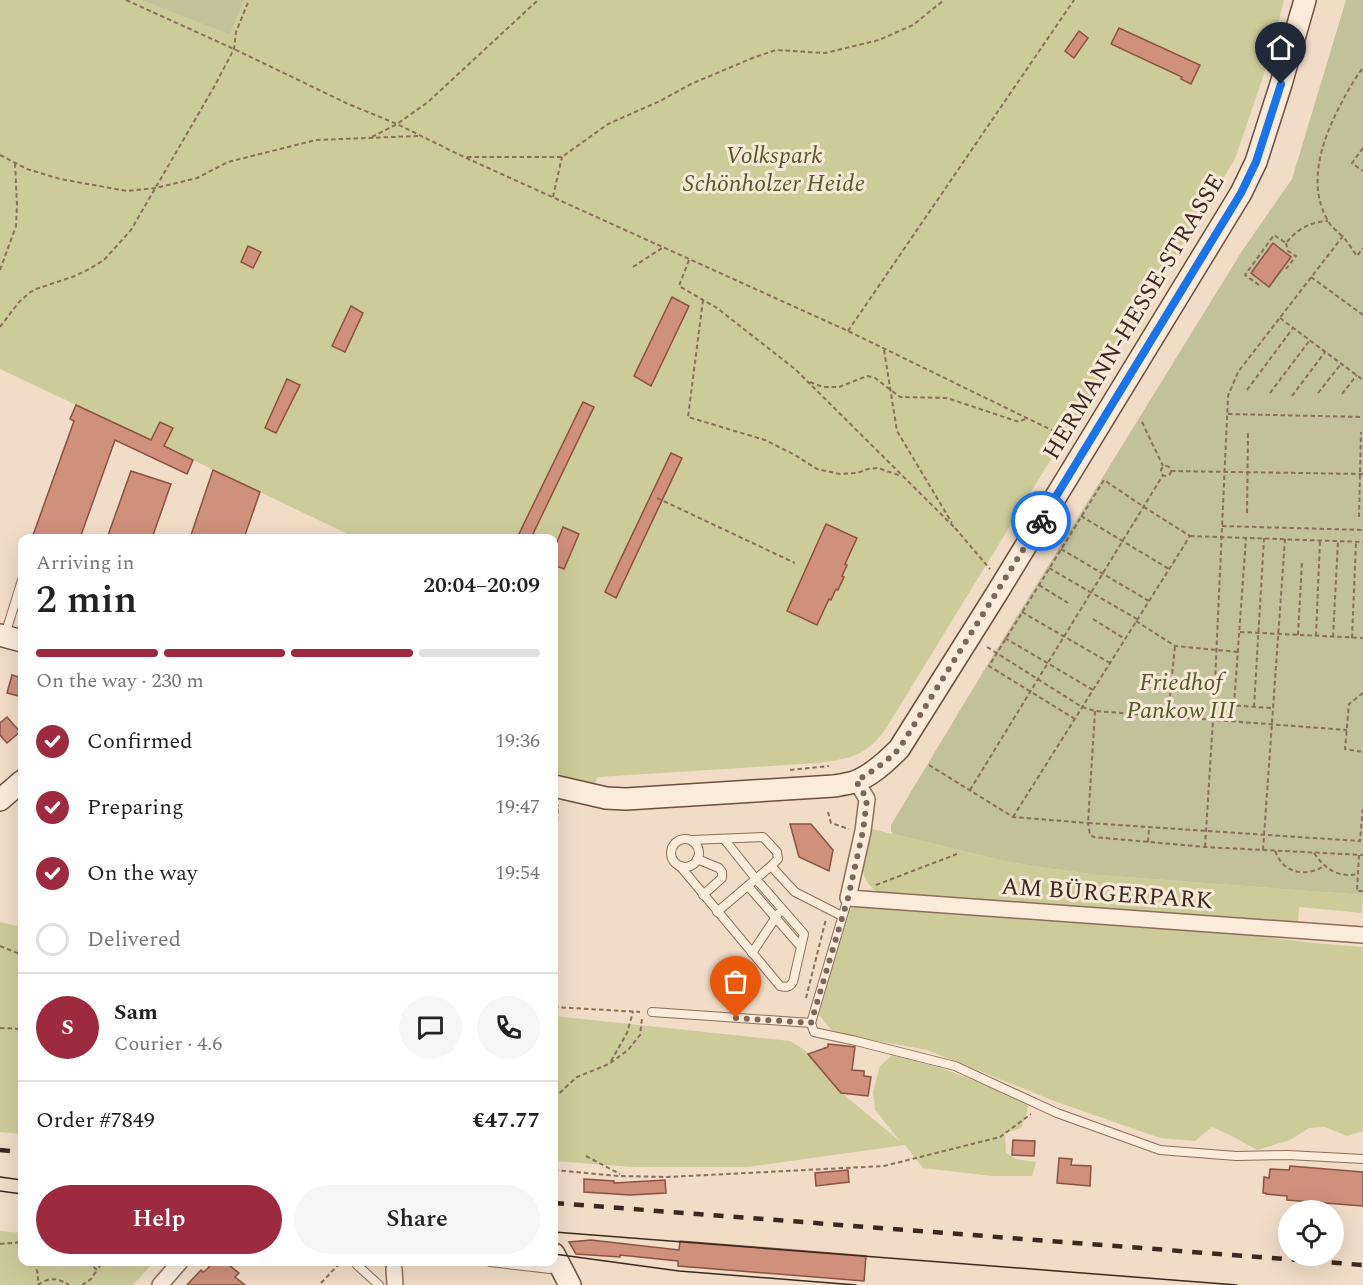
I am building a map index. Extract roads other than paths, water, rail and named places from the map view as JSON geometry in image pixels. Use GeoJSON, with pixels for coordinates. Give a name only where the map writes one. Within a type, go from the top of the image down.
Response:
{"type":"FeatureCollection","features":[{"type":"Feature","properties":{"kind":"main road","name":"HERMANN-HESSE-STRASSE"},"geometry":{"type":"LineString","coordinates":[[856,781],[875,771],[889,759],[907,737],[1241,193],[1256,162],[1305,0]]}},
{"type":"Feature","properties":{"kind":"main road"},"geometry":{"type":"LineString","coordinates":[[558,795],[626,799],[834,786],[856,781]]}},
{"type":"Feature","properties":{"kind":"main road"},"geometry":{"type":"LineString","coordinates":[[0,800],[18,784]]}},
{"type":"Feature","properties":{"kind":"street"},"geometry":{"type":"LineString","coordinates":[[848,898],[863,831],[867,799],[856,781]]}},
{"type":"Feature","properties":{"kind":"street","name":"AM BÜRGERPARK"},"geometry":{"type":"LineString","coordinates":[[848,898],[1363,935]]}},
{"type":"Feature","properties":{"kind":"street"},"geometry":{"type":"LineString","coordinates":[[160,1285],[177,1266]]}},
{"type":"Feature","properties":{"kind":"street"},"geometry":{"type":"LineString","coordinates":[[393,1269],[395,1285]]}},
{"type":"Feature","properties":{"kind":"lane"},"geometry":{"type":"LineString","coordinates":[[9,638],[18,598]]}},
{"type":"Feature","properties":{"kind":"lane"},"geometry":{"type":"LineString","coordinates":[[717,912],[748,886],[756,879],[771,866],[778,860],[777,852],[763,837],[692,840],[682,838],[674,843],[671,856],[673,861],[680,866],[717,912],[780,986],[790,986],[793,982],[804,934],[756,879],[724,839]]}},
{"type":"Feature","properties":{"kind":"lane"},"geometry":{"type":"LineString","coordinates":[[680,866],[688,867],[697,859],[698,846],[692,840]]}},
{"type":"Feature","properties":{"kind":"lane"},"geometry":{"type":"LineString","coordinates":[[697,859],[719,868],[722,872],[722,878],[703,895]]}},
{"type":"Feature","properties":{"kind":"lane"},"geometry":{"type":"LineString","coordinates":[[771,866],[795,892],[842,916]]}},
{"type":"Feature","properties":{"kind":"lane"},"geometry":{"type":"LineString","coordinates":[[748,886],[801,947]]}},
{"type":"Feature","properties":{"kind":"lane"},"geometry":{"type":"LineString","coordinates":[[848,898],[811,1023],[814,1032],[955,1066],[1043,1106],[1107,1132],[1160,1150],[1236,1156],[1288,1155],[1363,1160]]}},
{"type":"Feature","properties":{"kind":"lane"},"geometry":{"type":"LineString","coordinates":[[752,953],[781,908]]}},
{"type":"Feature","properties":{"kind":"lane"},"geometry":{"type":"LineString","coordinates":[[652,1012],[811,1023]]}},
{"type":"Feature","properties":{"kind":"lane"},"geometry":{"type":"LineString","coordinates":[[358,1266],[379,1285]]}},
{"type":"Feature","properties":{"kind":"lane"},"geometry":{"type":"LineString","coordinates":[[524,1266],[561,1269]]}},
{"type":"Feature","properties":{"kind":"tram line"},"geometry":{"type":"LineString","coordinates":[[0,1177],[18,1179]]}},
{"type":"Feature","properties":{"kind":"tram line"},"geometry":{"type":"LineString","coordinates":[[0,1191],[18,1193]]}},
{"type":"Feature","properties":{"kind":"tram line"},"geometry":{"type":"LineString","coordinates":[[558,1232],[1237,1285]]}},
{"type":"Feature","properties":{"kind":"tram line"},"geometry":{"type":"LineString","coordinates":[[558,1255],[679,1271],[856,1285]]}},
{"type":"Feature","properties":{"kind":"railway"},"geometry":{"type":"LineString","coordinates":[[0,1150],[18,1152]]}},
{"type":"Feature","properties":{"kind":"railway"},"geometry":{"type":"LineString","coordinates":[[558,1203],[1363,1265]]}},
{"type":"Feature","properties":{"kind":"park label","name":"Volkspark Schönholzer Heide"},"geometry":{"type":"Point","coordinates":[774,170]}},
{"type":"Feature","properties":{"kind":"park label","name":"Friedhof Pankow III"},"geometry":{"type":"Point","coordinates":[1181,697]}}]}
